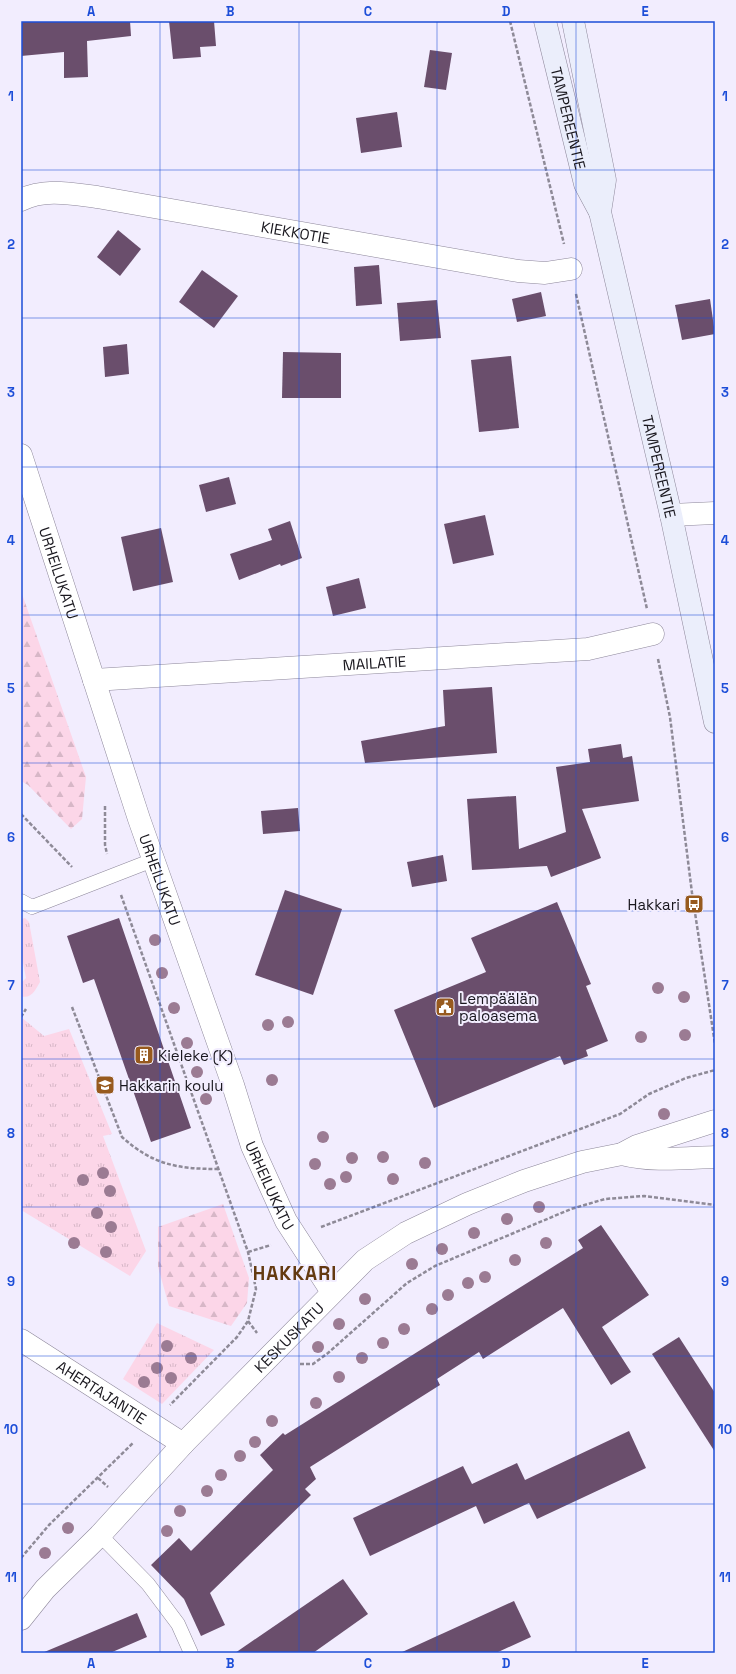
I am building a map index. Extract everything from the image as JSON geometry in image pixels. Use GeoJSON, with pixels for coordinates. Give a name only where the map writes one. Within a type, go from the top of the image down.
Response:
{"type":"FeatureCollection","features":[{"type":"Feature","properties":{"kind":"main road","name":"TAMPEREENTIE"},"geometry":{"type":"LineString","coordinates":[[545,21],[585,184],[600,212],[671,515],[715,722]]}},
{"type":"Feature","properties":{"kind":"main road","name":"TAMPEREENTIE"},"geometry":{"type":"LineString","coordinates":[[573,21],[605,180],[600,212]]}},
{"type":"Feature","properties":{"kind":"street","name":"KIEKKOTIE"},"geometry":{"type":"LineString","coordinates":[[21,200],[27,197],[57,192],[97,197],[518,271],[545,273],[570,269]]}},
{"type":"Feature","properties":{"kind":"street","name":"URHEILUKATU"},"geometry":{"type":"LineString","coordinates":[[21,455],[154,860],[233,1085],[252,1146],[295,1237],[332,1292]]}},
{"type":"Feature","properties":{"kind":"street"},"geometry":{"type":"LineString","coordinates":[[671,515],[715,513]]}},
{"type":"Feature","properties":{"kind":"street","name":"MAILATIE"},"geometry":{"type":"LineString","coordinates":[[94,680],[588,649],[653,634]]}},
{"type":"Feature","properties":{"kind":"street","name":"KESKUSKATU"},"geometry":{"type":"LineString","coordinates":[[21,1619],[45,1589],[100,1536],[183,1444],[274,1353],[332,1292],[370,1256],[406,1233],[460,1207],[524,1181],[582,1162],[622,1154],[637,1146],[715,1122]]}},
{"type":"Feature","properties":{"kind":"street","name":"KESKUSKATU"},"geometry":{"type":"LineString","coordinates":[[622,1154],[639,1158],[655,1159],[715,1157]]}},
{"type":"Feature","properties":{"kind":"street","name":"AHERTAJANTIE"},"geometry":{"type":"LineString","coordinates":[[21,1340],[183,1444]]}},
{"type":"Feature","properties":{"kind":"lane"},"geometry":{"type":"LineString","coordinates":[[21,901],[32,907],[154,860]]}},
{"type":"Feature","properties":{"kind":"lane"},"geometry":{"type":"LineString","coordinates":[[100,1536],[148,1584],[178,1624],[191,1653]]}},
{"type":"Feature","properties":{"kind":"path"},"geometry":{"type":"LineString","coordinates":[[510,21],[570,269],[653,634],[670,717],[694,904],[715,1044]]}},
{"type":"Feature","properties":{"kind":"path"},"geometry":{"type":"LineString","coordinates":[[21,1558],[50,1525],[237,1337],[248,1321],[256,1289],[248,1252],[114,876],[105,845],[105,799]]}},
{"type":"Feature","properties":{"kind":"path"},"geometry":{"type":"LineString","coordinates":[[21,814],[71,867],[78,867]]}},
{"type":"Feature","properties":{"kind":"path"},"geometry":{"type":"LineString","coordinates":[[72,1007],[122,1137],[138,1151],[159,1162],[185,1168],[219,1169]]}},
{"type":"Feature","properties":{"kind":"path"},"geometry":{"type":"LineString","coordinates":[[21,1016],[26,1009]]}},
{"type":"Feature","properties":{"kind":"path"},"geometry":{"type":"LineString","coordinates":[[248,1252],[295,1237],[620,1114],[649,1094],[686,1078],[715,1070]]}},
{"type":"Feature","properties":{"kind":"path"},"geometry":{"type":"LineString","coordinates":[[248,1321],[274,1353],[297,1364],[313,1364],[328,1354],[407,1282],[435,1266],[571,1209],[605,1199],[644,1196],[715,1205]]}},
{"type":"Feature","properties":{"kind":"green space"},"geometry":{"type":"Polygon","coordinates":[[[21,591],[86,777],[82,819],[71,829],[28,785],[21,781],[21,591]]]}},
{"type":"Feature","properties":{"kind":"green space"},"geometry":{"type":"Polygon","coordinates":[[[25,918],[29,922],[40,982],[33,993],[25,997],[21,996],[21,983],[26,978],[21,953],[21,919],[25,918]]]}},
{"type":"Feature","properties":{"kind":"green space"},"geometry":{"type":"Polygon","coordinates":[[[21,1017],[44,1036],[69,1029],[112,1134],[103,1136],[146,1251],[130,1276],[21,1210],[21,1017]]]}},
{"type":"Feature","properties":{"kind":"green space"},"geometry":{"type":"Polygon","coordinates":[[[223,1204],[249,1278],[247,1303],[231,1326],[169,1306],[158,1267],[158,1227],[223,1204]]]}},
{"type":"Feature","properties":{"kind":"green space"},"geometry":{"type":"Polygon","coordinates":[[[157,1323],[214,1350],[162,1404],[123,1379],[157,1323]]]}},
{"type":"Feature","properties":{"kind":"building"},"geometry":{"type":"Polygon","coordinates":[[[21,21],[130,21],[131,36],[87,41],[88,77],[64,78],[64,52],[21,56],[21,21]]]}},
{"type":"Feature","properties":{"kind":"building"},"geometry":{"type":"Polygon","coordinates":[[[169,21],[214,21],[216,46],[200,47],[201,57],[173,59],[169,21]]]}},
{"type":"Feature","properties":{"kind":"building"},"geometry":{"type":"Polygon","coordinates":[[[430,50],[452,53],[446,90],[424,87],[430,50]]]}},
{"type":"Feature","properties":{"kind":"building"},"geometry":{"type":"Polygon","coordinates":[[[397,112],[402,147],[361,153],[356,118],[397,112]]]}},
{"type":"Feature","properties":{"kind":"building"},"geometry":{"type":"Polygon","coordinates":[[[118,230],[141,249],[120,276],[97,257],[118,230]]]}},
{"type":"Feature","properties":{"kind":"building"},"geometry":{"type":"Polygon","coordinates":[[[379,265],[382,304],[356,306],[354,267],[379,265]]]}},
{"type":"Feature","properties":{"kind":"building"},"geometry":{"type":"Polygon","coordinates":[[[202,270],[238,296],[214,328],[179,302],[202,270]]]}},
{"type":"Feature","properties":{"kind":"building"},"geometry":{"type":"Polygon","coordinates":[[[541,292],[546,316],[517,322],[512,299],[541,292]]]}},
{"type":"Feature","properties":{"kind":"building"},"geometry":{"type":"Polygon","coordinates":[[[710,299],[715,334],[682,340],[675,305],[710,299]]]}},
{"type":"Feature","properties":{"kind":"building"},"geometry":{"type":"Polygon","coordinates":[[[437,300],[441,338],[400,341],[397,303],[437,300]]]}},
{"type":"Feature","properties":{"kind":"building"},"geometry":{"type":"Polygon","coordinates":[[[127,344],[129,374],[105,377],[103,347],[127,344]]]}},
{"type":"Feature","properties":{"kind":"building"},"geometry":{"type":"Polygon","coordinates":[[[283,352],[341,353],[341,398],[282,398],[283,352]]]}},
{"type":"Feature","properties":{"kind":"building"},"geometry":{"type":"Polygon","coordinates":[[[511,356],[519,428],[479,432],[471,360],[511,356]]]}},
{"type":"Feature","properties":{"kind":"building"},"geometry":{"type":"Polygon","coordinates":[[[229,477],[236,504],[206,512],[199,485],[229,477]]]}},
{"type":"Feature","properties":{"kind":"building"},"geometry":{"type":"Polygon","coordinates":[[[485,515],[494,555],[453,564],[444,524],[485,515]]]}},
{"type":"Feature","properties":{"kind":"building"},"geometry":{"type":"Polygon","coordinates":[[[290,521],[302,558],[281,566],[280,564],[239,580],[230,554],[272,540],[268,529],[290,521]]]}},
{"type":"Feature","properties":{"kind":"building"},"geometry":{"type":"Polygon","coordinates":[[[161,528],[173,582],[133,591],[121,537],[161,528]]]}},
{"type":"Feature","properties":{"kind":"building"},"geometry":{"type":"Polygon","coordinates":[[[359,578],[366,608],[333,616],[326,587],[359,578]]]}},
{"type":"Feature","properties":{"kind":"building"},"geometry":{"type":"Polygon","coordinates":[[[492,687],[497,753],[365,763],[361,741],[445,726],[443,690],[492,687]]]}},
{"type":"Feature","properties":{"kind":"building"},"geometry":{"type":"Polygon","coordinates":[[[621,744],[623,758],[632,756],[639,801],[582,809],[601,858],[551,877],[547,866],[472,870],[467,799],[516,796],[519,849],[566,832],[556,767],[590,762],[588,749],[621,744]]]}},
{"type":"Feature","properties":{"kind":"building"},"geometry":{"type":"Polygon","coordinates":[[[298,808],[300,831],[263,834],[261,811],[298,808]]]}},
{"type":"Feature","properties":{"kind":"building"},"geometry":{"type":"Polygon","coordinates":[[[443,855],[447,881],[412,887],[407,862],[443,855]]]}},
{"type":"Feature","properties":{"kind":"building"},"geometry":{"type":"Polygon","coordinates":[[[285,890],[342,909],[313,995],[255,975],[285,890]]]}},
{"type":"Feature","properties":{"kind":"building"},"geometry":{"type":"Polygon","coordinates":[[[557,902],[591,984],[586,986],[608,1041],[586,1050],[588,1056],[564,1065],[560,1056],[434,1108],[394,1010],[486,972],[471,938],[557,902]]]}},
{"type":"Feature","properties":{"kind":"building","name":"Kieleke (K)"},"geometry":{"type":"Polygon","coordinates":[[[119,918],[191,1128],[151,1142],[94,979],[83,983],[67,936],[119,918]]]}},
{"type":"Feature","properties":{"kind":"building"},"geometry":{"type":"Polygon","coordinates":[[[601,1225],[649,1295],[602,1327],[631,1372],[611,1385],[563,1308],[483,1359],[479,1352],[437,1379],[440,1385],[310,1467],[316,1479],[305,1489],[311,1495],[210,1593],[225,1625],[201,1636],[184,1599],[151,1565],[179,1538],[191,1551],[273,1470],[260,1455],[283,1433],[285,1435],[583,1248],[578,1240],[601,1225]]]}},
{"type":"Feature","properties":{"kind":"building"},"geometry":{"type":"Polygon","coordinates":[[[679,1337],[715,1393],[715,1452],[652,1354],[679,1337]]]}},
{"type":"Feature","properties":{"kind":"building"},"geometry":{"type":"Polygon","coordinates":[[[629,1431],[646,1468],[537,1519],[529,1503],[484,1524],[476,1506],[370,1556],[353,1518],[463,1466],[472,1484],[517,1463],[525,1480],[629,1431]]]}},
{"type":"Feature","properties":{"kind":"building"},"geometry":{"type":"Polygon","coordinates":[[[343,1579],[368,1614],[313,1653],[235,1653],[343,1579]]]}},
{"type":"Feature","properties":{"kind":"building"},"geometry":{"type":"Polygon","coordinates":[[[514,1601],[531,1637],[496,1653],[400,1653],[514,1601]]]}},
{"type":"Feature","properties":{"kind":"building"},"geometry":{"type":"Polygon","coordinates":[[[137,1613],[147,1637],[110,1653],[42,1653],[137,1613]]]}},
{"type":"Feature","properties":{"kind":"place","name":"Hakkari"},"geometry":{"type":"Point","coordinates":[694,904]}},
{"type":"Feature","properties":{"kind":"place","name":"Lempäälän paloasema"},"geometry":{"type":"Point","coordinates":[445,1007]}},
{"type":"Feature","properties":{"kind":"place","name":"Kieleke (K)"},"geometry":{"type":"Point","coordinates":[144,1055]}},
{"type":"Feature","properties":{"kind":"place","name":"Hakkarin koulu"},"geometry":{"type":"Point","coordinates":[105,1085]}},
{"type":"Feature","properties":{"kind":"district","name":"HAKKARI"},"geometry":{"type":"Point","coordinates":[295,1273]}}]}
